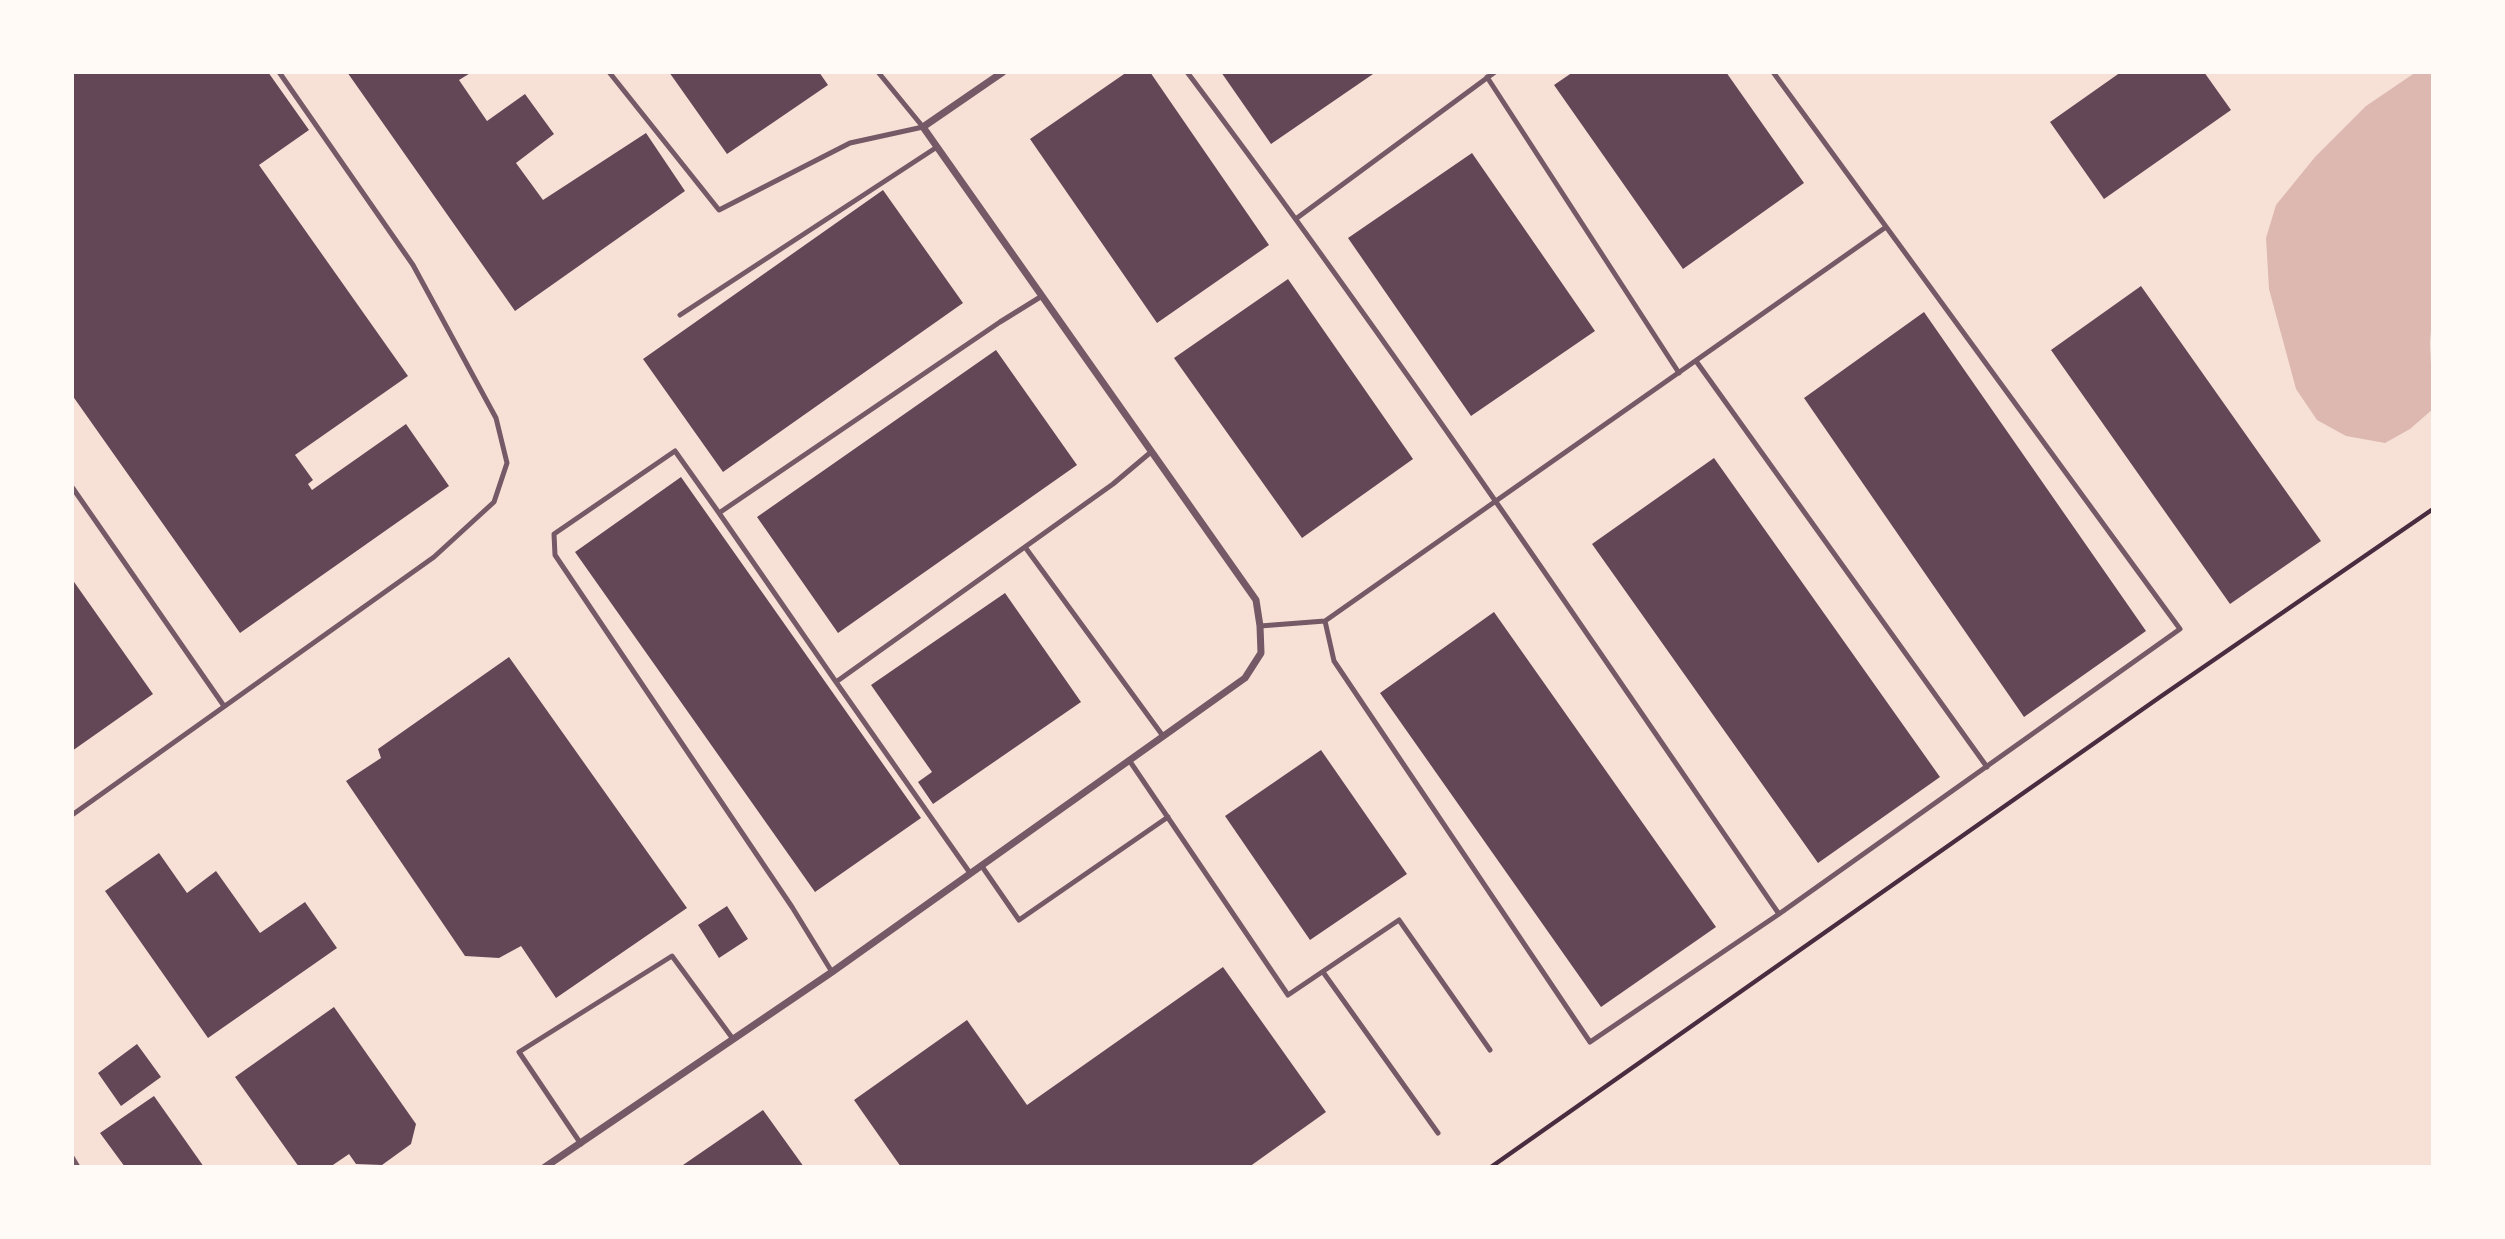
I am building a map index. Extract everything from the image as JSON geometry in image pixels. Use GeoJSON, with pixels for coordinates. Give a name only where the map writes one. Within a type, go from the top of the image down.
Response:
{"type":"FeatureCollection","features":[{"type":"Feature","properties":{"kind":"street"},"geometry":{"type":"LineString","coordinates":[[545,1167],[832,972],[1245,678],[1261,653],[1256,600],[923,127],[1003,72]]}},
{"type":"Feature","properties":{"kind":"lane"},"geometry":{"type":"LineString","coordinates":[[72,815],[434,557],[494,502],[506,463],[496,418],[413,265],[279,72]]}},
{"type":"Feature","properties":{"kind":"lane"},"geometry":{"type":"LineString","coordinates":[[609,72],[719,210],[850,142],[923,127],[878,72]]}},
{"type":"Feature","properties":{"kind":"lane"},"geometry":{"type":"LineString","coordinates":[[1187,72],[1297,218],[1495,500],[1779,914]]}},
{"type":"Feature","properties":{"kind":"lane"},"geometry":{"type":"LineString","coordinates":[[1297,218],[1496,72]]}},
{"type":"Feature","properties":{"kind":"lane"},"geometry":{"type":"LineString","coordinates":[[1325,621],[1334,661],[1590,1042],[1779,914],[2180,629],[1773,72]]}},
{"type":"Feature","properties":{"kind":"lane"},"geometry":{"type":"LineString","coordinates":[[1487,77],[1679,373]]}},
{"type":"Feature","properties":{"kind":"lane"},"geometry":{"type":"LineString","coordinates":[[680,315],[937,147]]}},
{"type":"Feature","properties":{"kind":"lane"},"geometry":{"type":"LineString","coordinates":[[1260,626],[1325,621],[1885,227]]}},
{"type":"Feature","properties":{"kind":"lane"},"geometry":{"type":"LineString","coordinates":[[719,513],[1041,296]]}},
{"type":"Feature","properties":{"kind":"lane"},"geometry":{"type":"LineString","coordinates":[[1696,361],[1987,767]]}},
{"type":"Feature","properties":{"kind":"lane"},"geometry":{"type":"LineString","coordinates":[[832,972],[785,896],[555,555],[554,534],[675,451],[970,873]]}},
{"type":"Feature","properties":{"kind":"lane"},"geometry":{"type":"LineString","coordinates":[[836,682],[1113,484],[1152,452]]}},
{"type":"Feature","properties":{"kind":"lane"},"geometry":{"type":"LineString","coordinates":[[72,487],[224,706]]}},
{"type":"Feature","properties":{"kind":"lane"},"geometry":{"type":"LineString","coordinates":[[1025,547],[1163,736]]}},
{"type":"Feature","properties":{"kind":"lane"},"geometry":{"type":"LineString","coordinates":[[1129,760],[1288,995],[1399,920],[1490,1050]]}},
{"type":"Feature","properties":{"kind":"lane"},"geometry":{"type":"LineString","coordinates":[[981,865],[1018,920],[1168,817]]}},
{"type":"Feature","properties":{"kind":"lane"},"geometry":{"type":"LineString","coordinates":[[581,1144],[519,1052],[672,956],[733,1039]]}},
{"type":"Feature","properties":{"kind":"lane"},"geometry":{"type":"LineString","coordinates":[[1323,972],[1438,1133]]}},
{"type":"Feature","properties":{"kind":"lane"},"geometry":{"type":"LineString","coordinates":[[72,1157],[78,1167]]}},
{"type":"Feature","properties":{"kind":"path"},"geometry":{"type":"LineString","coordinates":[[1491,1167],[2148,705],[2433,509]]}},
{"type":"Feature","properties":{"kind":"shaded area"},"geometry":{"type":"Polygon","coordinates":[[[2416,72],[2433,72],[2433,303],[2430,343],[2433,409],[2410,429],[2385,443],[2346,436],[2317,420],[2296,389],[2269,289],[2266,238],[2276,205],[2315,157],[2366,106],[2416,72]]]}},
{"type":"Feature","properties":{"kind":"building"},"geometry":{"type":"Polygon","coordinates":[[[72,72],[268,72],[309,130],[259,165],[408,376],[295,455],[313,480],[308,484],[312,490],[406,424],[449,486],[240,633],[72,395],[72,72]]]}},
{"type":"Feature","properties":{"kind":"building"},"geometry":{"type":"Polygon","coordinates":[[[347,72],[472,72],[459,80],[487,121],[525,94],[554,134],[516,163],[543,200],[646,133],[685,191],[515,311],[347,72]]]}},
{"type":"Feature","properties":{"kind":"building"},"geometry":{"type":"Polygon","coordinates":[[[669,72],[819,72],[828,85],[727,154],[669,72]]]}},
{"type":"Feature","properties":{"kind":"building"},"geometry":{"type":"Polygon","coordinates":[[[1127,72],[1150,72],[1269,245],[1157,323],[1030,139],[1127,72]]]}},
{"type":"Feature","properties":{"kind":"building"},"geometry":{"type":"Polygon","coordinates":[[[1221,72],[1376,72],[1271,144],[1221,72]]]}},
{"type":"Feature","properties":{"kind":"building"},"geometry":{"type":"Polygon","coordinates":[[[1573,72],[1726,72],[1804,183],[1683,269],[1554,85],[1573,72]]]}},
{"type":"Feature","properties":{"kind":"building"},"geometry":{"type":"Polygon","coordinates":[[[2121,72],[2204,72],[2231,110],[2104,199],[2050,122],[2121,72]]]}},
{"type":"Feature","properties":{"kind":"building"},"geometry":{"type":"Polygon","coordinates":[[[1472,153],[1595,331],[1471,416],[1348,238],[1472,153]]]}},
{"type":"Feature","properties":{"kind":"building"},"geometry":{"type":"Polygon","coordinates":[[[883,190],[963,303],[723,472],[643,359],[883,190]]]}},
{"type":"Feature","properties":{"kind":"building"},"geometry":{"type":"Polygon","coordinates":[[[1288,279],[1413,459],[1302,538],[1174,358],[1288,279]]]}},
{"type":"Feature","properties":{"kind":"building"},"geometry":{"type":"Polygon","coordinates":[[[2141,286],[2321,541],[2230,604],[2051,350],[2141,286]]]}},
{"type":"Feature","properties":{"kind":"building"},"geometry":{"type":"Polygon","coordinates":[[[1924,312],[2146,631],[2024,717],[1804,398],[1924,312]]]}},
{"type":"Feature","properties":{"kind":"building"},"geometry":{"type":"Polygon","coordinates":[[[996,350],[1077,465],[838,633],[757,517],[996,350]]]}},
{"type":"Feature","properties":{"kind":"building"},"geometry":{"type":"Polygon","coordinates":[[[1714,458],[1940,777],[1818,863],[1592,544],[1714,458]]]}},
{"type":"Feature","properties":{"kind":"building"},"geometry":{"type":"Polygon","coordinates":[[[681,477],[921,818],[815,892],[575,552],[681,477]]]}},
{"type":"Feature","properties":{"kind":"building"},"geometry":{"type":"Polygon","coordinates":[[[72,579],[153,694],[72,751],[72,579]]]}},
{"type":"Feature","properties":{"kind":"building"},"geometry":{"type":"Polygon","coordinates":[[[1005,593],[1081,702],[933,804],[918,782],[932,772],[871,685],[1005,593]]]}},
{"type":"Feature","properties":{"kind":"building"},"geometry":{"type":"Polygon","coordinates":[[[1494,612],[1716,927],[1601,1007],[1380,693],[1494,612]]]}},
{"type":"Feature","properties":{"kind":"building"},"geometry":{"type":"Polygon","coordinates":[[[509,657],[687,908],[556,998],[521,946],[499,958],[465,956],[346,781],[381,758],[378,749],[509,657]]]}},
{"type":"Feature","properties":{"kind":"building"},"geometry":{"type":"Polygon","coordinates":[[[1321,750],[1407,874],[1310,940],[1225,816],[1321,750]]]}},
{"type":"Feature","properties":{"kind":"building"},"geometry":{"type":"Polygon","coordinates":[[[159,853],[187,893],[216,871],[260,933],[305,902],[337,948],[208,1038],[105,891],[159,853]]]}},
{"type":"Feature","properties":{"kind":"building"},"geometry":{"type":"Polygon","coordinates":[[[727,906],[748,939],[719,958],[698,925],[727,906]]]}},
{"type":"Feature","properties":{"kind":"building"},"geometry":{"type":"Polygon","coordinates":[[[1223,967],[1326,1112],[1249,1167],[901,1167],[854,1100],[967,1020],[1027,1105],[1223,967]]]}},
{"type":"Feature","properties":{"kind":"building"},"geometry":{"type":"Polygon","coordinates":[[[334,1007],[416,1124],[411,1144],[382,1165],[356,1164],[349,1154],[330,1167],[299,1167],[235,1077],[334,1007]]]}},
{"type":"Feature","properties":{"kind":"building"},"geometry":{"type":"Polygon","coordinates":[[[137,1044],[161,1077],[121,1106],[98,1073],[137,1044]]]}},
{"type":"Feature","properties":{"kind":"building"},"geometry":{"type":"Polygon","coordinates":[[[154,1096],[204,1167],[125,1167],[100,1133],[154,1096]]]}},
{"type":"Feature","properties":{"kind":"building"},"geometry":{"type":"Polygon","coordinates":[[[763,1110],[804,1167],[683,1165],[763,1110]]]}}]}
